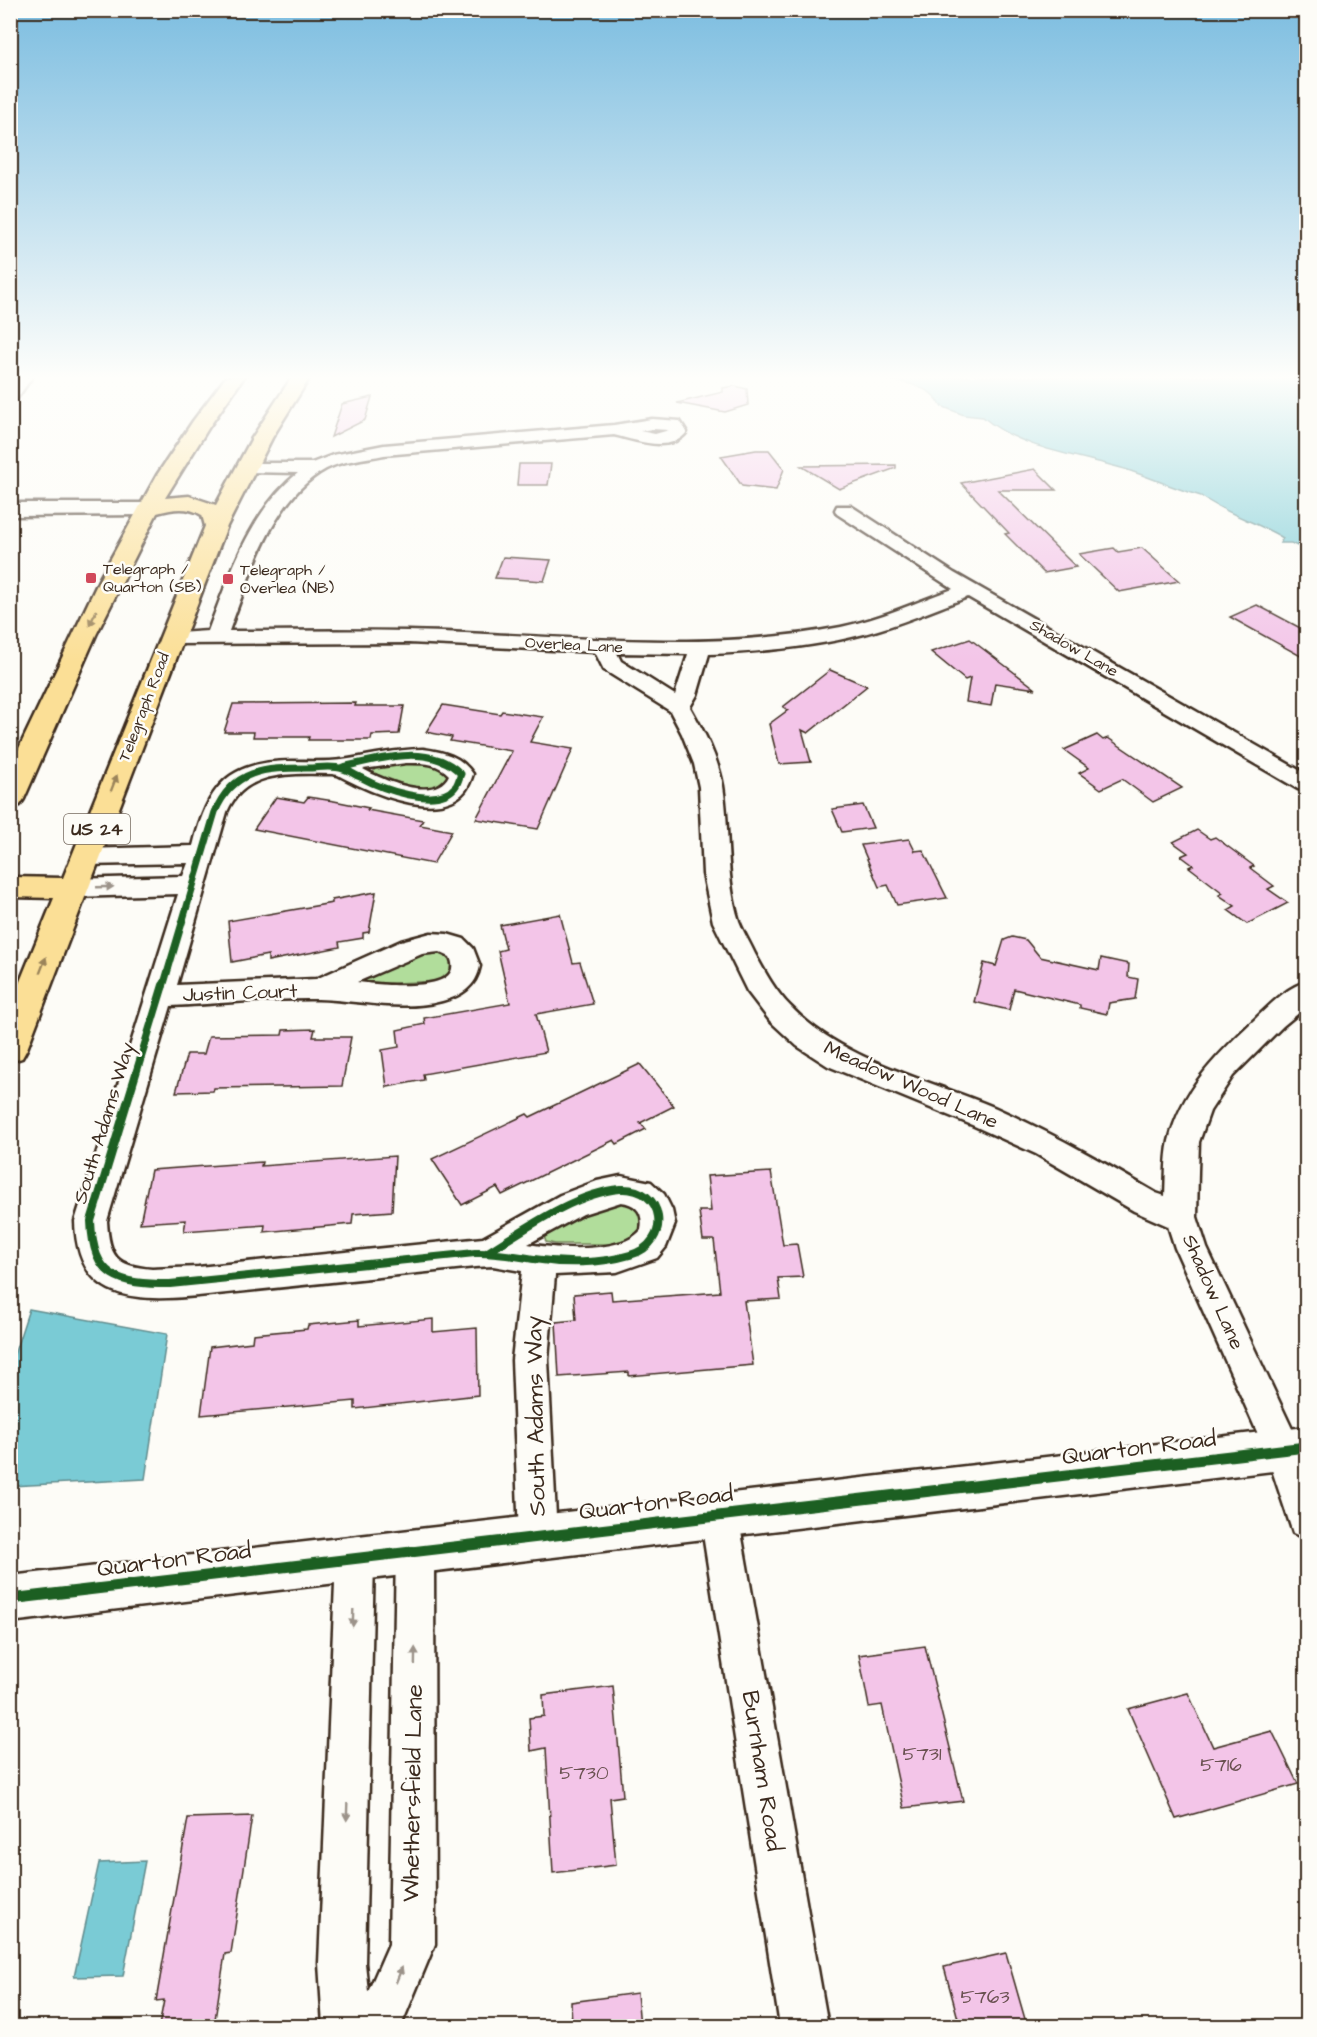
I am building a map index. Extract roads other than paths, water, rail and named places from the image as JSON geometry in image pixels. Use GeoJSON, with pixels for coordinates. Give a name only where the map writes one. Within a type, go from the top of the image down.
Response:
{"type":"FeatureCollection","features":[{"type":"Feature","properties":{"kind":"highway"},"geometry":{"type":"LineString","coordinates":[[10,799],[112,578],[170,472]]}},
{"type":"Feature","properties":{"kind":"highway","name":"Telegraph Road"},"geometry":{"type":"LineString","coordinates":[[14,1027],[86,857],[216,526],[243,472]]}},
{"type":"Feature","properties":{"kind":"highway"},"geometry":{"type":"LineString","coordinates":[[148,509],[174,502],[196,503],[212,512],[216,526]]}},
{"type":"Feature","properties":{"kind":"highway"},"geometry":{"type":"LineString","coordinates":[[10,887],[73,888]]}},
{"type":"Feature","properties":{"kind":"street"},"geometry":{"type":"LineString","coordinates":[[216,638],[251,553],[274,508],[310,472]]}},
{"type":"Feature","properties":{"kind":"street"},"geometry":{"type":"LineString","coordinates":[[10,510],[148,509]]}},
{"type":"Feature","properties":{"kind":"street","name":"Shadow Lane"},"geometry":{"type":"LineString","coordinates":[[844,510],[925,564],[1306,784]]}},
{"type":"Feature","properties":{"kind":"street","name":"Overlea Lane"},"geometry":{"type":"LineString","coordinates":[[171,638],[428,638],[604,648],[700,649],[785,642],[842,633],[892,618],[969,590]]}},
{"type":"Feature","properties":{"kind":"street","name":"Meadow Wood Lane"},"geometry":{"type":"LineString","coordinates":[[604,648],[612,665],[679,707],[687,719],[706,764],[711,787],[716,874],[726,922],[757,984],[780,1014],[807,1038],[838,1058],[983,1116],[1047,1145],[1144,1202],[1181,1217]]}},
{"type":"Feature","properties":{"kind":"street"},"geometry":{"type":"LineString","coordinates":[[679,707],[686,694],[700,649]]}},
{"type":"Feature","properties":{"kind":"street","name":"South Adams Way"},"geometry":{"type":"LineString","coordinates":[[343,768],[274,768],[246,775],[234,783],[220,799],[91,1221],[90,1243],[99,1263],[115,1277],[144,1285],[170,1284],[488,1252],[540,1260],[620,1257],[638,1252],[651,1243],[660,1228],[658,1214],[652,1200],[636,1190],[611,1189],[595,1194],[540,1220],[488,1252]]}},
{"type":"Feature","properties":{"kind":"street"},"geometry":{"type":"LineString","coordinates":[[86,857],[203,854]]}},
{"type":"Feature","properties":{"kind":"street"},"geometry":{"type":"LineString","coordinates":[[73,888],[194,885]]}},
{"type":"Feature","properties":{"kind":"street","name":"Justin Court"},"geometry":{"type":"LineString","coordinates":[[160,996],[320,989]]}},
{"type":"Feature","properties":{"kind":"street","name":"Shadow Lane"},"geometry":{"type":"LineString","coordinates":[[1306,992],[1273,1019],[1223,1068],[1196,1107],[1184,1142],[1181,1217],[1191,1248],[1295,1449],[1306,1520]]}},
{"type":"Feature","properties":{"kind":"street","name":"South Adams Way"},"geometry":{"type":"LineString","coordinates":[[538,1536],[530,1360],[540,1260]]}},
{"type":"Feature","properties":{"kind":"street","name":"Quarton Road"},"geometry":{"type":"LineString","coordinates":[[10,1599],[1295,1449]]}},
{"type":"Feature","properties":{"kind":"street","name":"Burnham Road"},"geometry":{"type":"LineString","coordinates":[[719,1515],[804,2026]]}},
{"type":"Feature","properties":{"kind":"street","name":"Whethersfield Lane"},"geometry":{"type":"LineString","coordinates":[[373,2026],[386,2007],[412,1944],[415,1551]]}},
{"type":"Feature","properties":{"kind":"street"},"geometry":{"type":"LineString","coordinates":[[347,2026],[342,1963],[355,1559]]}},
{"type":"Feature","properties":{"kind":"water"},"geometry":{"type":"Polygon","coordinates":[[[1134,472],[1306,472],[1306,550],[1291,543],[1280,543],[1283,538],[1263,527],[1201,496],[1134,472]]]}},
{"type":"Feature","properties":{"kind":"water"},"geometry":{"type":"Polygon","coordinates":[[[29,1309],[167,1334],[145,1479],[11,1486],[11,1364],[29,1309]]]}},
{"type":"Feature","properties":{"kind":"water"},"geometry":{"type":"Polygon","coordinates":[[[145,1861],[123,1976],[74,1977],[99,1863],[145,1861]]]}},
{"type":"Feature","properties":{"kind":"place","name":"Telegraph / Quarton (SB)"},"geometry":{"type":"Point","coordinates":[91,578]}},
{"type":"Feature","properties":{"kind":"place","name":"Telegraph / Overlea (NB)"},"geometry":{"type":"Point","coordinates":[228,579]}}]}
